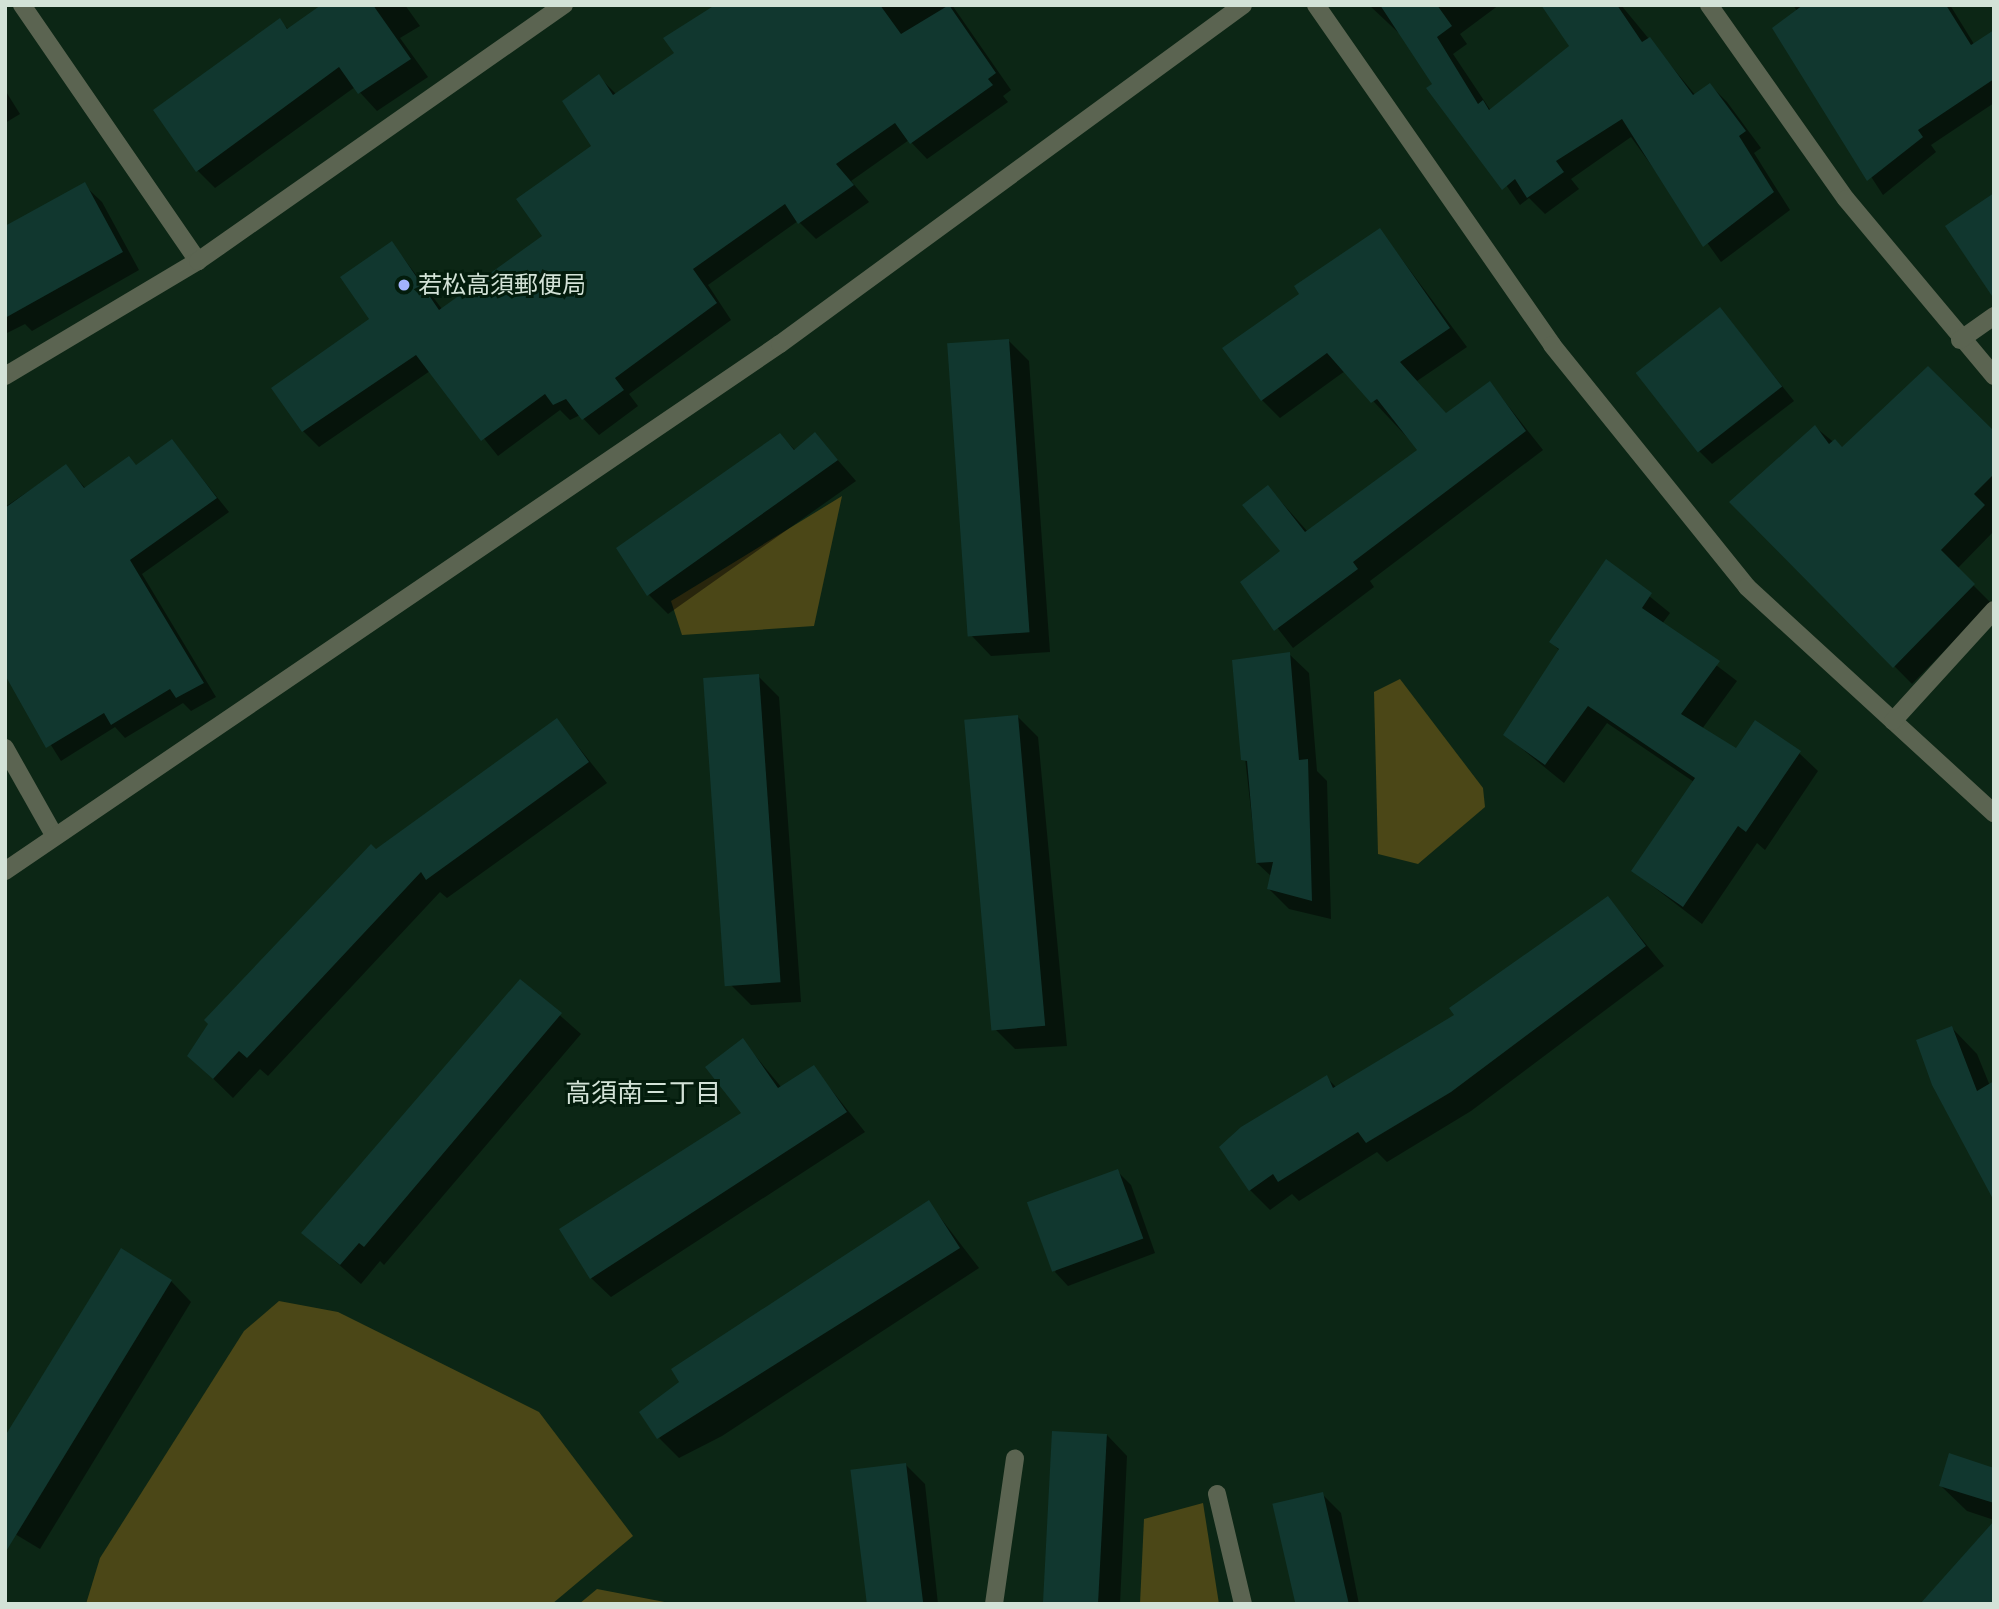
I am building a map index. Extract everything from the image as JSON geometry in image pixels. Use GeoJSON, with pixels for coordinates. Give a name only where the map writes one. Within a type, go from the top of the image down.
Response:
{"type":"FeatureCollection","features":[{"type":"Feature","properties":{"kind":"street"},"geometry":{"type":"LineString","coordinates":[[22,5],[198,261]]}},
{"type":"Feature","properties":{"kind":"street"},"geometry":{"type":"LineString","coordinates":[[5,376],[198,261],[565,5]]}},
{"type":"Feature","properties":{"kind":"street"},"geometry":{"type":"LineString","coordinates":[[5,871],[54,835],[780,344],[1243,5]]}},
{"type":"Feature","properties":{"kind":"street"},"geometry":{"type":"LineString","coordinates":[[1316,5],[1552,345],[1642,461],[1747,587],[1994,813]]}},
{"type":"Feature","properties":{"kind":"street"},"geometry":{"type":"LineString","coordinates":[[1709,5],[1846,199],[1959,340],[1994,376]]}},
{"type":"Feature","properties":{"kind":"street"},"geometry":{"type":"LineString","coordinates":[[1959,340],[1994,316]]}},
{"type":"Feature","properties":{"kind":"street"},"geometry":{"type":"LineString","coordinates":[[1893,721],[1994,610]]}},
{"type":"Feature","properties":{"kind":"street"},"geometry":{"type":"LineString","coordinates":[[5,748],[54,835]]}},
{"type":"Feature","properties":{"kind":"street"},"geometry":{"type":"LineString","coordinates":[[994,1604],[1015,1459]]}},
{"type":"Feature","properties":{"kind":"street"},"geometry":{"type":"LineString","coordinates":[[1217,1494],[1243,1604]]}},
{"type":"Feature","properties":{"kind":"shaded area"},"geometry":{"type":"Polygon","coordinates":[[[842,496],[814,626],[682,635],[671,601],[842,496]]]}},
{"type":"Feature","properties":{"kind":"shaded area"},"geometry":{"type":"Polygon","coordinates":[[[1400,679],[1483,788],[1485,807],[1418,864],[1378,854],[1374,692],[1400,679]]]}},
{"type":"Feature","properties":{"kind":"shaded area"},"geometry":{"type":"Polygon","coordinates":[[[279,1301],[338,1312],[539,1412],[633,1536],[552,1604],[86,1604],[100,1558],[244,1331],[279,1301]]]}},
{"type":"Feature","properties":{"kind":"shaded area"},"geometry":{"type":"Polygon","coordinates":[[[1203,1503],[1219,1604],[1140,1604],[1144,1519],[1203,1503]]]}},
{"type":"Feature","properties":{"kind":"shaded area"},"geometry":{"type":"Polygon","coordinates":[[[597,1589],[675,1604],[579,1604],[597,1589]]]}},
{"type":"Feature","properties":{"kind":"building"},"geometry":{"type":"Polygon","coordinates":[[[321,5],[373,5],[411,59],[358,94],[339,67],[196,172],[153,110],[280,18],[287,29],[321,5]]]}},
{"type":"Feature","properties":{"kind":"building"},"geometry":{"type":"Polygon","coordinates":[[[715,5],[880,5],[901,34],[949,5],[996,73],[988,79],[993,85],[910,144],[895,123],[836,164],[854,185],[798,224],[785,204],[693,269],[717,303],[615,378],[624,390],[582,420],[566,399],[553,405],[545,394],[481,441],[416,355],[302,432],[271,388],[369,319],[340,277],[392,241],[439,310],[542,236],[516,199],[591,146],[562,101],[599,74],[613,95],[674,53],[663,38],[715,5]]]}},
{"type":"Feature","properties":{"kind":"building"},"geometry":{"type":"Polygon","coordinates":[[[1380,5],[1437,5],[1452,26],[1437,37],[1478,104],[1483,100],[1489,110],[1569,46],[1541,5],[1617,5],[1642,42],[1650,37],[1693,95],[1710,83],[1746,131],[1739,136],[1774,192],[1703,247],[1622,119],[1556,161],[1564,172],[1527,198],[1515,179],[1502,190],[1426,88],[1432,84],[1380,5]]]}},
{"type":"Feature","properties":{"kind":"building"},"geometry":{"type":"Polygon","coordinates":[[[1803,5],[1946,5],[1971,45],[1994,30],[1994,79],[1918,130],[1923,137],[1867,181],[1772,28],[1803,5]]]}},
{"type":"Feature","properties":{"kind":"building"},"geometry":{"type":"Polygon","coordinates":[[[85,182],[123,252],[5,318],[5,226],[85,182]]]}},
{"type":"Feature","properties":{"kind":"building"},"geometry":{"type":"Polygon","coordinates":[[[1994,193],[1994,299],[1945,226],[1994,193]]]}},
{"type":"Feature","properties":{"kind":"building"},"geometry":{"type":"Polygon","coordinates":[[[1380,228],[1450,328],[1400,362],[1446,413],[1490,381],[1526,431],[1353,562],[1358,569],[1274,631],[1240,582],[1280,551],[1242,505],[1268,485],[1305,532],[1417,450],[1377,399],[1371,403],[1327,353],[1261,401],[1222,348],[1299,294],[1294,286],[1380,228]]]}},
{"type":"Feature","properties":{"kind":"building"},"geometry":{"type":"Polygon","coordinates":[[[1720,307],[1782,387],[1698,452],[1636,373],[1720,307]]]}},
{"type":"Feature","properties":{"kind":"building"},"geometry":{"type":"Polygon","coordinates":[[[1009,339],[1030,632],[968,637],[947,343],[1009,339]]]}},
{"type":"Feature","properties":{"kind":"building"},"geometry":{"type":"Polygon","coordinates":[[[1928,366],[1994,431],[1994,474],[1974,494],[1985,505],[1941,550],[1975,584],[1893,668],[1729,502],[1815,425],[1829,444],[1835,439],[1842,447],[1928,366]]]}},
{"type":"Feature","properties":{"kind":"building"},"geometry":{"type":"Polygon","coordinates":[[[815,432],[838,460],[647,596],[616,548],[780,433],[794,450],[815,432]]]}},
{"type":"Feature","properties":{"kind":"building"},"geometry":{"type":"Polygon","coordinates":[[[172,439],[217,498],[130,560],[204,683],[176,698],[170,689],[111,725],[104,713],[46,748],[5,675],[5,508],[66,464],[84,488],[129,456],[136,465],[172,439]]]}},
{"type":"Feature","properties":{"kind":"building"},"geometry":{"type":"Polygon","coordinates":[[[1606,559],[1652,593],[1642,608],[1720,661],[1681,714],[1736,748],[1755,720],[1801,751],[1746,832],[1738,826],[1683,907],[1631,871],[1695,778],[1588,706],[1545,765],[1503,735],[1559,649],[1549,642],[1606,559]]]}},
{"type":"Feature","properties":{"kind":"building"},"geometry":{"type":"Polygon","coordinates":[[[1290,652],[1299,760],[1308,759],[1312,901],[1267,889],[1273,862],[1256,863],[1247,761],[1241,760],[1232,660],[1290,652]]]}},
{"type":"Feature","properties":{"kind":"building"},"geometry":{"type":"Polygon","coordinates":[[[759,674],[781,982],[725,986],[703,678],[759,674]]]}},
{"type":"Feature","properties":{"kind":"building"},"geometry":{"type":"Polygon","coordinates":[[[1018,715],[1045,1026],[991,1031],[964,720],[1018,715]]]}},
{"type":"Feature","properties":{"kind":"building"},"geometry":{"type":"Polygon","coordinates":[[[557,718],[589,762],[426,880],[421,872],[247,1058],[239,1051],[213,1079],[187,1056],[208,1024],[204,1020],[371,844],[376,849],[557,718]]]}},
{"type":"Feature","properties":{"kind":"building"},"geometry":{"type":"Polygon","coordinates":[[[1608,896],[1646,946],[1451,1092],[1366,1143],[1358,1132],[1278,1182],[1273,1174],[1249,1191],[1219,1147],[1241,1127],[1327,1075],[1333,1088],[1454,1015],[1449,1008],[1608,896]]]}},
{"type":"Feature","properties":{"kind":"building"},"geometry":{"type":"Polygon","coordinates":[[[520,979],[562,1013],[364,1247],[359,1243],[340,1265],[301,1233],[520,979]]]}},
{"type":"Feature","properties":{"kind":"building"},"geometry":{"type":"Polygon","coordinates":[[[1952,1026],[1977,1091],[1994,1081],[1994,1201],[1932,1085],[1916,1040],[1952,1026]]]}},
{"type":"Feature","properties":{"kind":"building"},"geometry":{"type":"Polygon","coordinates":[[[743,1038],[778,1088],[814,1065],[847,1112],[590,1279],[559,1229],[741,1113],[705,1067],[743,1038]]]}},
{"type":"Feature","properties":{"kind":"building"},"geometry":{"type":"Polygon","coordinates":[[[1118,1169],[1143,1239],[1052,1272],[1027,1202],[1118,1169]]]}},
{"type":"Feature","properties":{"kind":"building"},"geometry":{"type":"Polygon","coordinates":[[[929,1200],[960,1248],[657,1439],[639,1412],[679,1382],[671,1369],[929,1200]]]}},
{"type":"Feature","properties":{"kind":"building"},"geometry":{"type":"Polygon","coordinates":[[[121,1248],[172,1280],[5,1553],[5,1436],[121,1248]]]}},
{"type":"Feature","properties":{"kind":"building"},"geometry":{"type":"Polygon","coordinates":[[[1052,1431],[1107,1434],[1098,1604],[1043,1604],[1052,1431]]]}},
{"type":"Feature","properties":{"kind":"building"},"geometry":{"type":"Polygon","coordinates":[[[1949,1453],[1994,1468],[1994,1503],[1939,1486],[1949,1453]]]}},
{"type":"Feature","properties":{"kind":"building"},"geometry":{"type":"Polygon","coordinates":[[[906,1463],[923,1604],[867,1604],[850,1470],[906,1463]]]}},
{"type":"Feature","properties":{"kind":"building"},"geometry":{"type":"Polygon","coordinates":[[[1323,1492],[1349,1604],[1295,1604],[1272,1504],[1323,1492]]]}},
{"type":"Feature","properties":{"kind":"building"},"geometry":{"type":"Polygon","coordinates":[[[1994,1521],[1994,1604],[1920,1604],[1994,1521]]]}},
{"type":"Feature","properties":{"kind":"place","name":"若松高須郵便局"},"geometry":{"type":"Point","coordinates":[404,285]}},
{"type":"Feature","properties":{"kind":"district","name":"高須南三丁目"},"geometry":{"type":"Point","coordinates":[643,1093]}}]}
